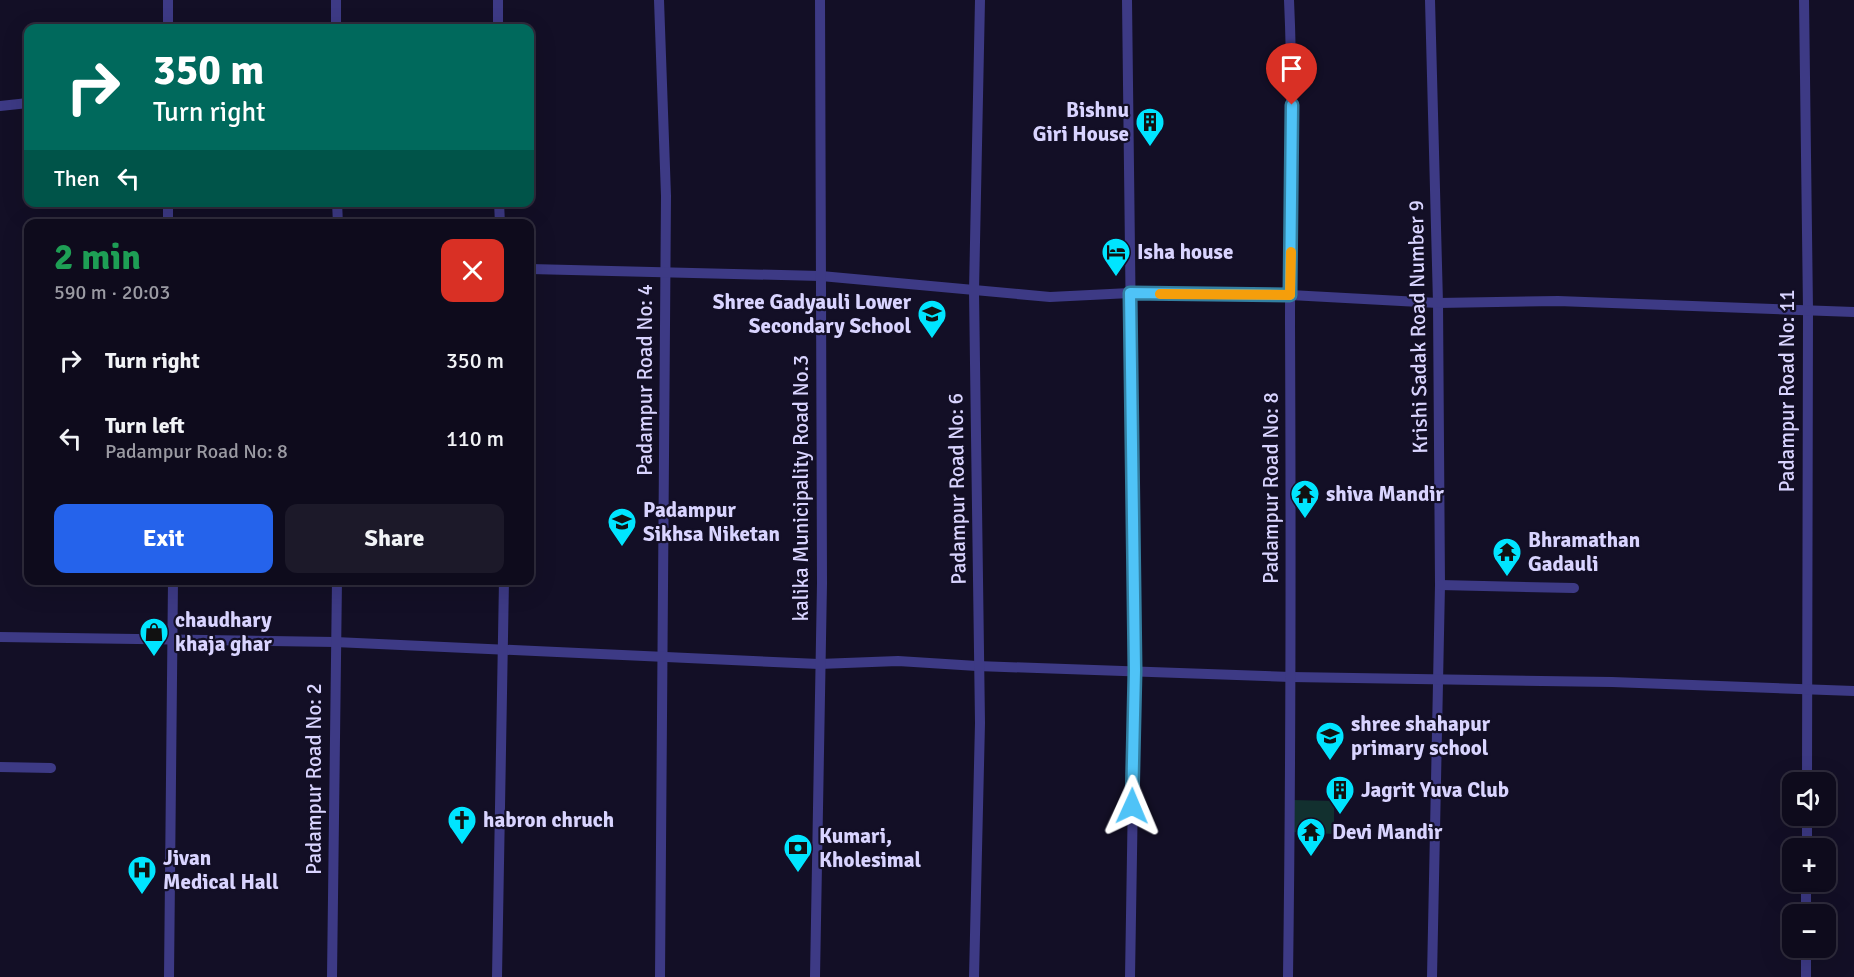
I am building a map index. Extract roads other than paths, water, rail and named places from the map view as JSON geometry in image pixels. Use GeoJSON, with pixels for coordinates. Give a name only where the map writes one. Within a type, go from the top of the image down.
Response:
{"type":"FeatureCollection","features":[{"type":"Feature","properties":{"kind":"street"},"geometry":{"type":"LineString","coordinates":[[168,0],[168,24]]}},
{"type":"Feature","properties":{"kind":"street"},"geometry":{"type":"LineString","coordinates":[[336,0],[336,24]]}},
{"type":"Feature","properties":{"kind":"street"},"geometry":{"type":"LineString","coordinates":[[498,0],[498,24]]}},
{"type":"Feature","properties":{"kind":"street","name":"Padampur Road No: 4"},"geometry":{"type":"LineString","coordinates":[[659,0],[663,57],[666,273],[660,977]]}},
{"type":"Feature","properties":{"kind":"street","name":"kalika Municipality Road No.3"},"geometry":{"type":"LineString","coordinates":[[815,977],[822,583],[820,0]]}},
{"type":"Feature","properties":{"kind":"street","name":"Padampur Road No: 6"},"geometry":{"type":"LineString","coordinates":[[974,977],[980,723],[977,666],[974,291],[980,0]]}},
{"type":"Feature","properties":{"kind":"street"},"geometry":{"type":"LineString","coordinates":[[1127,0],[1135,670],[1130,977]]}},
{"type":"Feature","properties":{"kind":"street","name":"Padampur Road No: 8"},"geometry":{"type":"LineString","coordinates":[[1288,977],[1291,677],[1290,295],[1293,86],[1289,0]]}},
{"type":"Feature","properties":{"kind":"street","name":"Krishi Sadak Road Number 9"},"geometry":{"type":"LineString","coordinates":[[1430,0],[1438,303],[1440,585],[1432,977]]}},
{"type":"Feature","properties":{"kind":"street","name":"Padampur Road No: 11"},"geometry":{"type":"LineString","coordinates":[[1804,0],[1808,310],[1807,772]]}},
{"type":"Feature","properties":{"kind":"street"},"geometry":{"type":"LineString","coordinates":[[0,106],[24,103]]}},
{"type":"Feature","properties":{"kind":"street"},"geometry":{"type":"LineString","coordinates":[[534,269],[821,276],[1050,297],[1130,293],[1290,295],[1438,303],[1558,301],[1854,312]]}},
{"type":"Feature","properties":{"kind":"street"},"geometry":{"type":"LineString","coordinates":[[169,977],[173,585]]}},
{"type":"Feature","properties":{"kind":"street","name":"Padampur Road No: 2"},"geometry":{"type":"LineString","coordinates":[[332,977],[337,585]]}},
{"type":"Feature","properties":{"kind":"street"},"geometry":{"type":"LineString","coordinates":[[497,977],[504,585]]}},
{"type":"Feature","properties":{"kind":"street"},"geometry":{"type":"LineString","coordinates":[[1440,585],[1574,588]]}},
{"type":"Feature","properties":{"kind":"street"},"geometry":{"type":"LineString","coordinates":[[0,637],[335,642],[819,664],[898,661],[1291,677],[1437,678],[1854,692]]}},
{"type":"Feature","properties":{"kind":"street"},"geometry":{"type":"LineString","coordinates":[[0,767],[51,768]]}},
{"type":"Feature","properties":{"kind":"street"},"geometry":{"type":"LineString","coordinates":[[1806,958],[1806,977]]}},
{"type":"Feature","properties":{"kind":"place","name":"Bishnu Giri House"},"geometry":{"type":"Point","coordinates":[1150,148]}},
{"type":"Feature","properties":{"kind":"place","name":"Isha house"},"geometry":{"type":"Point","coordinates":[1116,278]}},
{"type":"Feature","properties":{"kind":"place","name":"Shree Gadyauli Lower Secondary School"},"geometry":{"type":"Point","coordinates":[932,340]}},
{"type":"Feature","properties":{"kind":"place","name":"shiva Mandir"},"geometry":{"type":"Point","coordinates":[1305,520]}},
{"type":"Feature","properties":{"kind":"place","name":"Padampur Sikhsa Niketan"},"geometry":{"type":"Point","coordinates":[622,548]}},
{"type":"Feature","properties":{"kind":"place","name":"Bhramathan Gadauli"},"geometry":{"type":"Point","coordinates":[1507,578]}},
{"type":"Feature","properties":{"kind":"place","name":"chaudhary khaja ghar"},"geometry":{"type":"Point","coordinates":[154,658]}},
{"type":"Feature","properties":{"kind":"place","name":"shree shahapur primary school"},"geometry":{"type":"Point","coordinates":[1330,762]}},
{"type":"Feature","properties":{"kind":"place","name":"Jagrit Yuva Club"},"geometry":{"type":"Point","coordinates":[1340,816]}},
{"type":"Feature","properties":{"kind":"place","name":"habron chruch"},"geometry":{"type":"Point","coordinates":[462,846]}},
{"type":"Feature","properties":{"kind":"place","name":"Devi Mandir"},"geometry":{"type":"Point","coordinates":[1311,858]}},
{"type":"Feature","properties":{"kind":"place","name":"Kumari, Kholesimal"},"geometry":{"type":"Point","coordinates":[798,874]}},
{"type":"Feature","properties":{"kind":"place","name":"Jivan Medical Hall"},"geometry":{"type":"Point","coordinates":[142,896]}}]}
